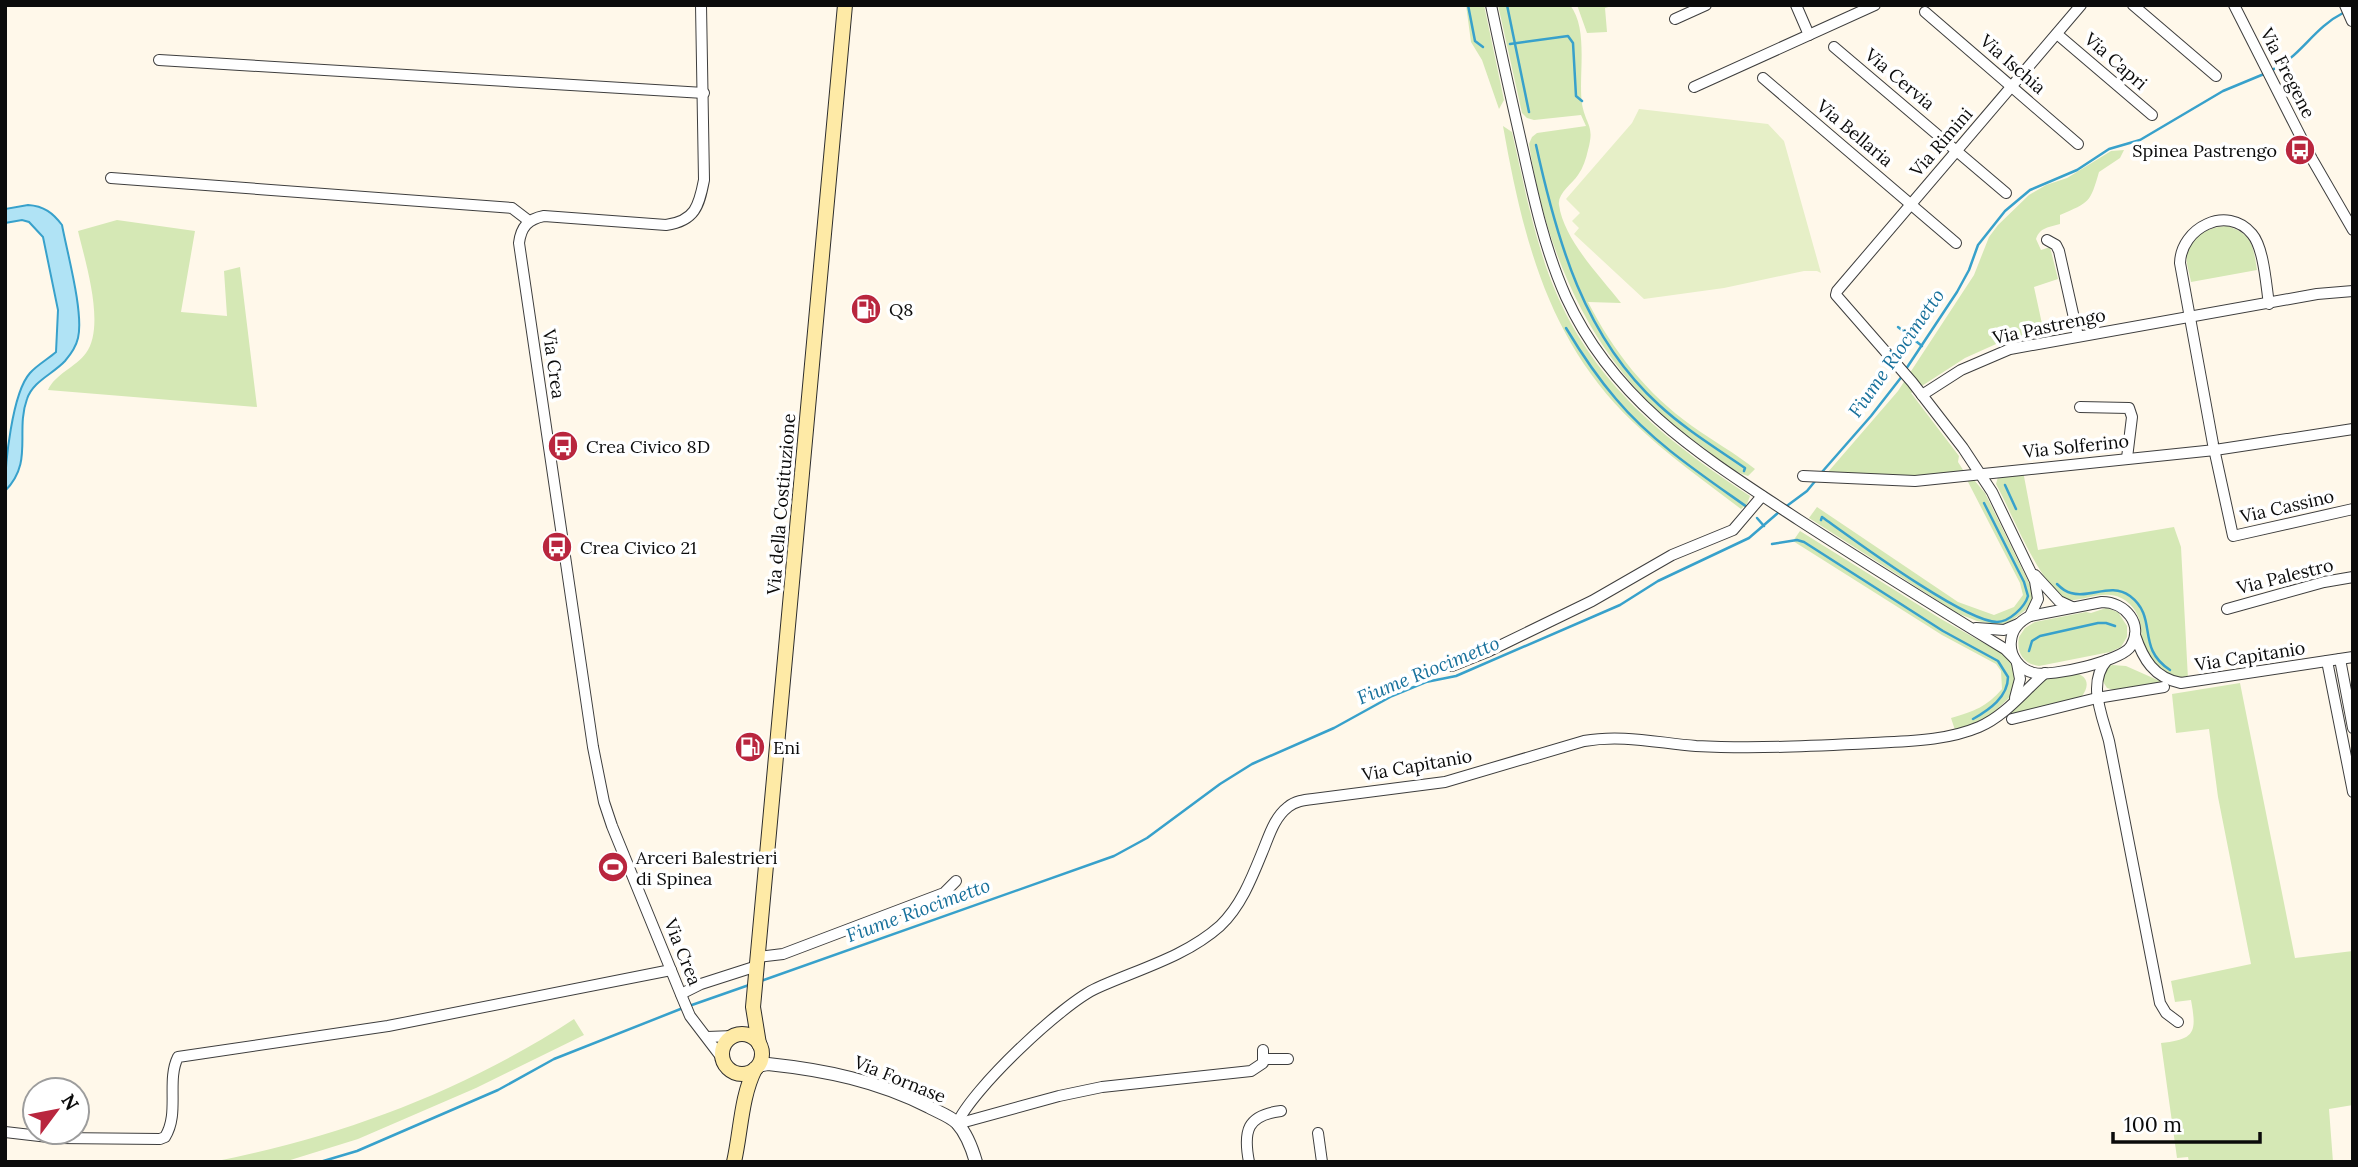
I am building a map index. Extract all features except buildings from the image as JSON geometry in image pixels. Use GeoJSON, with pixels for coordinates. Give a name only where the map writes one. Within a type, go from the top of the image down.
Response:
{"type":"FeatureCollection","features":[{"type":"Feature","properties":{"kind":"main road","name":"Via della Costituzione"},"geometry":{"type":"LineString","coordinates":[[760,1046],[755,1033],[754,1000],[845,5]]}},
{"type":"Feature","properties":{"kind":"main road","name":"Via della Costituzione"},"geometry":{"type":"LineString","coordinates":[[736,1035],[754,1000]]}},
{"type":"Feature","properties":{"kind":"main road"},"geometry":{"type":"LineString","coordinates":[[734,1162],[750,1079],[761,1059],[760,1046],[752,1037],[736,1035],[725,1043],[726,1064],[743,1107]]}},
{"type":"Feature","properties":{"kind":"main road"},"geometry":{"type":"LineString","coordinates":[[726,1064],[740,1074],[756,1067]]}},
{"type":"Feature","properties":{"kind":"street"},"geometry":{"type":"LineString","coordinates":[[111,178],[513,208],[529,221],[536,217],[558,216],[666,225],[687,219],[701,197],[704,180],[701,5]]}},
{"type":"Feature","properties":{"kind":"street"},"geometry":{"type":"LineString","coordinates":[[1491,5],[1539,220],[1559,280],[1577,319],[1615,376],[1647,410],[1678,438],[1762,496],[2005,649],[2031,672],[2045,673],[2107,660],[2127,651],[2135,635]]}},
{"type":"Feature","properties":{"kind":"street"},"geometry":{"type":"LineString","coordinates":[[1675,19],[1706,5]]}},
{"type":"Feature","properties":{"kind":"street"},"geometry":{"type":"LineString","coordinates":[[1796,5],[1809,35]]}},
{"type":"Feature","properties":{"kind":"street"},"geometry":{"type":"LineString","coordinates":[[1694,87],[1875,5]]}},
{"type":"Feature","properties":{"kind":"street","name":"Via Rimini"},"geometry":{"type":"LineString","coordinates":[[1922,395],[1836,298],[1837,290],[2081,5]]}},
{"type":"Feature","properties":{"kind":"street"},"geometry":{"type":"LineString","coordinates":[[2133,5],[2216,76]]}},
{"type":"Feature","properties":{"kind":"street","name":"Via Fregene"},"geometry":{"type":"LineString","coordinates":[[2234,5],[2312,159],[2353,230]]}},
{"type":"Feature","properties":{"kind":"street"},"geometry":{"type":"LineString","coordinates":[[2345,5],[2352,19]]}},
{"type":"Feature","properties":{"kind":"street","name":"Via Ischia"},"geometry":{"type":"LineString","coordinates":[[1925,12],[2078,144]]}},
{"type":"Feature","properties":{"kind":"street","name":"Via Capri"},"geometry":{"type":"LineString","coordinates":[[2057,34],[2152,115]]}},
{"type":"Feature","properties":{"kind":"street","name":"Via Cervia"},"geometry":{"type":"LineString","coordinates":[[1834,47],[2006,193]]}},
{"type":"Feature","properties":{"kind":"street"},"geometry":{"type":"LineString","coordinates":[[159,60],[704,93]]}},
{"type":"Feature","properties":{"kind":"street","name":"Via Bellaria"},"geometry":{"type":"LineString","coordinates":[[1763,78],[1956,243]]}},
{"type":"Feature","properties":{"kind":"street","name":"Via Crea"},"geometry":{"type":"LineString","coordinates":[[529,221],[521,231],[521,257],[599,779],[612,826],[681,996],[690,1016],[726,1064]]}},
{"type":"Feature","properties":{"kind":"street"},"geometry":{"type":"LineString","coordinates":[[2215,450],[2180,263],[2181,252],[2191,234],[2212,222],[2231,221],[2254,236],[2261,253],[2269,304]]}},
{"type":"Feature","properties":{"kind":"street"},"geometry":{"type":"LineString","coordinates":[[2047,240],[2056,245],[2059,251],[2078,336]]}},
{"type":"Feature","properties":{"kind":"street","name":"Via Pastrengo"},"geometry":{"type":"LineString","coordinates":[[1922,395],[1961,370],[2022,346],[2317,294],[2353,292]]}},
{"type":"Feature","properties":{"kind":"street"},"geometry":{"type":"LineString","coordinates":[[1922,395],[1982,476],[2031,570],[2053,596],[2073,607]]}},
{"type":"Feature","properties":{"kind":"street"},"geometry":{"type":"LineString","coordinates":[[2080,407],[2129,408],[2132,416],[2127,458]]}},
{"type":"Feature","properties":{"kind":"street","name":"Via Solferino"},"geometry":{"type":"LineString","coordinates":[[1803,477],[1915,481],[1982,476],[2018,469],[2215,450],[2353,429]]}},
{"type":"Feature","properties":{"kind":"street","name":"Via Cassino"},"geometry":{"type":"LineString","coordinates":[[2215,450],[2233,536],[2353,509]]}},
{"type":"Feature","properties":{"kind":"street"},"geometry":{"type":"LineString","coordinates":[[1443,665],[1452,666],[1487,652],[1603,595],[1672,555],[1733,530],[1762,496]]}},
{"type":"Feature","properties":{"kind":"street"},"geometry":{"type":"LineString","coordinates":[[1963,624],[1997,630],[2012,628],[2030,616],[2038,599],[2031,570]]}},
{"type":"Feature","properties":{"kind":"street","name":"Via Palestro"},"geometry":{"type":"LineString","coordinates":[[2227,609],[2324,582],[2353,577]]}},
{"type":"Feature","properties":{"kind":"street","name":"Via Capitanio"},"geometry":{"type":"LineString","coordinates":[[2030,616],[2102,602],[2118,604],[2132,617],[2135,635],[2149,665],[2166,679],[2181,683],[2353,657]]}},
{"type":"Feature","properties":{"kind":"street"},"geometry":{"type":"LineString","coordinates":[[2012,703],[2019,686],[2020,671],[2011,641],[2019,624]]}},
{"type":"Feature","properties":{"kind":"street"},"geometry":{"type":"LineString","coordinates":[[2340,659],[2353,728]]}},
{"type":"Feature","properties":{"kind":"street"},"geometry":{"type":"LineString","coordinates":[[2097,694],[2101,668],[2107,660]]}},
{"type":"Feature","properties":{"kind":"street"},"geometry":{"type":"LineString","coordinates":[[2327,661],[2353,792]]}},
{"type":"Feature","properties":{"kind":"street"},"geometry":{"type":"LineString","coordinates":[[2076,667],[2089,675],[2097,694],[2109,741],[2160,1003],[2166,1013],[2178,1022]]}},
{"type":"Feature","properties":{"kind":"street","name":"Via Capitanio"},"geometry":{"type":"LineString","coordinates":[[957,1124],[989,1079],[1069,1005],[1097,988],[1166,960],[1202,939],[1229,917],[1245,891],[1279,816],[1292,804],[1445,782],[1584,741],[1607,737],[1742,747],[1937,738],[1978,728],[1992,721],[2045,673]]}},
{"type":"Feature","properties":{"kind":"street"},"geometry":{"type":"LineString","coordinates":[[2012,719],[2097,694],[2164,687]]}},
{"type":"Feature","properties":{"kind":"street"},"geometry":{"type":"LineString","coordinates":[[681,996],[701,984],[757,966],[944,893],[956,881]]}},
{"type":"Feature","properties":{"kind":"street"},"geometry":{"type":"LineString","coordinates":[[5,1132],[57,1138],[160,1139],[166,1137],[171,1124],[173,1073],[178,1058],[388,1026],[671,970]]}},
{"type":"Feature","properties":{"kind":"street"},"geometry":{"type":"LineString","coordinates":[[707,1037],[736,1035]]}},
{"type":"Feature","properties":{"kind":"street","name":"Via Fornase"},"geometry":{"type":"LineString","coordinates":[[760,1046],[784,1066]]}},
{"type":"Feature","properties":{"kind":"street"},"geometry":{"type":"LineString","coordinates":[[957,1124],[1102,1087],[1251,1071],[1259,1067],[1263,1055],[1288,1059]]}},
{"type":"Feature","properties":{"kind":"street","name":"Via Fornase"},"geometry":{"type":"LineString","coordinates":[[756,1067],[784,1066],[842,1074],[922,1103],[957,1124],[972,1147],[976,1162]]}},
{"type":"Feature","properties":{"kind":"street"},"geometry":{"type":"LineString","coordinates":[[1249,1162],[1246,1137],[1253,1122],[1260,1115],[1281,1111]]}},
{"type":"Feature","properties":{"kind":"street"},"geometry":{"type":"LineString","coordinates":[[1318,1133],[1322,1162]]}},
{"type":"Feature","properties":{"kind":"green space"},"geometry":{"type":"Polygon","coordinates":[[[1466,5],[1484,5],[1504,100],[1499,109],[1482,60],[1471,42],[1466,5]]]}},
{"type":"Feature","properties":{"kind":"green space"},"geometry":{"type":"Polygon","coordinates":[[[1498,5],[1570,5],[1576,15],[1582,53],[1582,104],[1591,135],[1583,166],[1563,193],[1559,205],[1562,218],[1575,244],[1621,303],[1588,302],[1608,338],[1646,386],[1692,426],[1755,469],[1748,476],[1723,463],[1664,417],[1633,385],[1606,351],[1583,313],[1564,273],[1549,231],[1529,144],[1537,133],[1586,126],[1581,115],[1534,120],[1522,113],[1498,5]]]}},
{"type":"Feature","properties":{"kind":"green space"},"geometry":{"type":"Polygon","coordinates":[[[1577,5],[1615,5],[1605,8],[1607,32],[1587,33],[1577,5]]]}},
{"type":"Feature","properties":{"kind":"green space"},"geometry":{"type":"Polygon","coordinates":[[[1639,109],[1768,124],[1784,141],[1821,273],[1804,271],[1724,288],[1644,299],[1574,234],[1579,228],[1572,221],[1580,213],[1566,199],[1632,123],[1639,109]]]}},
{"type":"Feature","properties":{"kind":"green space"},"geometry":{"type":"Polygon","coordinates":[[[1503,126],[1512,132],[1541,251],[1556,292],[1575,330],[1597,363],[1650,421],[1714,472],[1750,496],[1741,509],[1633,422],[1604,391],[1580,357],[1560,322],[1531,248],[1503,126]]]}},
{"type":"Feature","properties":{"kind":"green space"},"geometry":{"type":"Polygon","coordinates":[[[2124,150],[2120,158],[2099,172],[2091,196],[2083,204],[2060,215],[2060,224],[2043,230],[2036,239],[2041,250],[2050,247],[2058,279],[2034,287],[2044,333],[2005,340],[1965,358],[1911,393],[1959,456],[1958,462],[1965,473],[1927,479],[1828,472],[1898,391],[1974,275],[1989,237],[1998,225],[2029,195],[2046,185],[2067,178],[2111,151],[2124,150]]]}},
{"type":"Feature","properties":{"kind":"green space"},"geometry":{"type":"Polygon","coordinates":[[[117,220],[195,231],[181,312],[227,316],[224,271],[240,267],[257,407],[48,390],[55,379],[82,358],[92,341],[92,293],[78,231],[117,220]]]}},
{"type":"Feature","properties":{"kind":"green space"},"geometry":{"type":"Polygon","coordinates":[[[2227,226],[2247,237],[2257,270],[2191,282],[2187,264],[2189,246],[2197,236],[2208,230],[2227,226]]]}},
{"type":"Feature","properties":{"kind":"green space"},"geometry":{"type":"Polygon","coordinates":[[[2023,471],[2038,550],[2174,527],[2181,547],[2188,679],[2166,673],[2145,652],[2138,617],[2128,602],[2117,596],[2105,595],[2067,600],[2047,580],[2027,548],[1996,484],[1998,477],[2023,471]]]}},
{"type":"Feature","properties":{"kind":"green space"},"geometry":{"type":"Polygon","coordinates":[[[1966,478],[1974,480],[1985,493],[2031,587],[2033,598],[2027,609],[2011,621],[2000,625],[1977,621],[1957,613],[1809,518],[1817,507],[1958,602],[1994,615],[2014,607],[2023,595],[2020,583],[1966,478]]]}},
{"type":"Feature","properties":{"kind":"green space"},"geometry":{"type":"Polygon","coordinates":[[[1800,531],[1941,619],[2005,655],[2012,665],[2016,683],[2010,697],[1990,716],[1955,730],[1951,718],[1980,708],[2002,689],[2001,671],[1996,664],[1942,635],[1793,541],[1800,531]]]}},
{"type":"Feature","properties":{"kind":"green space"},"geometry":{"type":"Polygon","coordinates":[[[2106,608],[2118,612],[2127,626],[2127,637],[2121,647],[2110,652],[2039,666],[2022,657],[2019,637],[2025,628],[2035,622],[2106,608]]]}},
{"type":"Feature","properties":{"kind":"green space"},"geometry":{"type":"Polygon","coordinates":[[[2126,666],[2162,682],[2114,690],[2107,688],[2102,680],[2107,667],[2126,666]]]}},
{"type":"Feature","properties":{"kind":"green space"},"geometry":{"type":"Polygon","coordinates":[[[2074,673],[2085,679],[2086,688],[2082,696],[2007,716],[2044,680],[2074,673]]]}},
{"type":"Feature","properties":{"kind":"green space"},"geometry":{"type":"Polygon","coordinates":[[[2240,683],[2295,958],[2353,951],[2353,1105],[2329,1109],[2333,1162],[2189,1162],[2188,1157],[2177,1158],[2161,1043],[2187,1036],[2194,1020],[2191,1000],[2175,1002],[2171,981],[2251,964],[2218,797],[2209,729],[2176,733],[2172,694],[2240,683]]]}},
{"type":"Feature","properties":{"kind":"green space"},"geometry":{"type":"Polygon","coordinates":[[[574,1019],[584,1035],[476,1088],[358,1139],[284,1162],[212,1162],[308,1139],[400,1108],[489,1068],[574,1019]]]}},
{"type":"Feature","properties":{"kind":"water"},"geometry":{"type":"Polygon","coordinates":[[[28,205],[48,211],[62,225],[77,298],[79,327],[75,347],[69,356],[34,387],[27,399],[22,458],[14,480],[5,491],[8,447],[18,396],[30,373],[56,352],[58,310],[43,237],[29,222],[22,220],[5,223],[5,209],[28,205]]]}},
{"type":"Feature","properties":{"kind":"waterway"},"geometry":{"type":"LineString","coordinates":[[1468,5],[1475,41],[1483,47]]}},
{"type":"Feature","properties":{"kind":"waterway"},"geometry":{"type":"LineString","coordinates":[[1507,5],[1529,112]]}},
{"type":"Feature","properties":{"kind":"waterway","name":"Fiume Riocimetto"},"geometry":{"type":"LineString","coordinates":[[2270,71],[2290,59],[2332,19],[2343,13]]}},
{"type":"Feature","properties":{"kind":"waterway"},"geometry":{"type":"LineString","coordinates":[[1510,44],[1568,36],[1573,43],[1576,96],[1582,101]]}},
{"type":"Feature","properties":{"kind":"waterway","name":"Fiume Riocimetto"},"geometry":{"type":"LineString","coordinates":[[1906,369],[1957,292],[1978,245],[2005,211],[2030,190],[2077,170],[2109,149],[2140,140],[2223,91],[2264,74]]}},
{"type":"Feature","properties":{"kind":"waterway"},"geometry":{"type":"LineString","coordinates":[[1536,145],[1564,252],[1577,286],[1611,349],[1633,378],[1659,405],[1745,468],[1744,471]]}},
{"type":"Feature","properties":{"kind":"waterway"},"geometry":{"type":"LineString","coordinates":[[1898,327],[1922,346]]}},
{"type":"Feature","properties":{"kind":"waterway"},"geometry":{"type":"LineString","coordinates":[[1566,328],[1609,391],[1645,430],[1747,507]]}},
{"type":"Feature","properties":{"kind":"waterway","name":"Fiume Riocimetto"},"geometry":{"type":"LineString","coordinates":[[1822,472],[1903,375]]}},
{"type":"Feature","properties":{"kind":"waterway","name":"Fiume Riocimetto"},"geometry":{"type":"LineString","coordinates":[[1784,508],[1807,491],[1816,480]]}},
{"type":"Feature","properties":{"kind":"waterway"},"geometry":{"type":"LineString","coordinates":[[2005,485],[2016,509]]}},
{"type":"Feature","properties":{"kind":"waterway"},"geometry":{"type":"LineString","coordinates":[[1821,520],[1822,517],[1936,595],[1961,609],[1997,622],[2016,613],[2028,596],[2024,582],[1984,503]]}},
{"type":"Feature","properties":{"kind":"waterway","name":"Fiume Riocimetto"},"geometry":{"type":"LineString","coordinates":[[761,981],[1114,856],[1147,838],[1252,764],[1334,728],[1392,696],[1426,682],[1456,676],[1620,605],[1658,581],[1749,538],[1779,512]]}},
{"type":"Feature","properties":{"kind":"waterway"},"geometry":{"type":"LineString","coordinates":[[1757,518],[1764,526]]}},
{"type":"Feature","properties":{"kind":"waterway"},"geometry":{"type":"LineString","coordinates":[[1772,544],[1797,540],[1804,542],[1943,631],[1998,661],[2008,677],[2005,691],[1991,707],[1973,719]]}},
{"type":"Feature","properties":{"kind":"waterway"},"geometry":{"type":"LineString","coordinates":[[2057,584],[2067,592],[2078,594],[2115,590],[2130,596],[2144,614],[2153,652],[2170,670]]}},
{"type":"Feature","properties":{"kind":"waterway"},"geometry":{"type":"LineString","coordinates":[[2029,651],[2032,641],[2040,636],[2098,623],[2115,626]]}},
{"type":"Feature","properties":{"kind":"waterway","name":"Fiume Riocimetto"},"geometry":{"type":"LineString","coordinates":[[689,1006],[749,985]]}},
{"type":"Feature","properties":{"kind":"waterway","name":"Fiume Riocimetto"},"geometry":{"type":"LineString","coordinates":[[320,1162],[357,1151],[498,1090],[554,1059],[683,1008]]}},
{"type":"Feature","properties":{"kind":"place","name":"Spinea Pastrengo"},"geometry":{"type":"Point","coordinates":[2300,150]}},
{"type":"Feature","properties":{"kind":"place","name":"Q8"},"geometry":{"type":"Point","coordinates":[866,309]}},
{"type":"Feature","properties":{"kind":"place","name":"Crea Civico 8D"},"geometry":{"type":"Point","coordinates":[563,446]}},
{"type":"Feature","properties":{"kind":"place","name":"Crea Civico 21"},"geometry":{"type":"Point","coordinates":[557,547]}},
{"type":"Feature","properties":{"kind":"place","name":"Eni"},"geometry":{"type":"Point","coordinates":[750,747]}},
{"type":"Feature","properties":{"kind":"place","name":"Arceri Balestrieri di Spinea"},"geometry":{"type":"Point","coordinates":[613,867]}}]}
